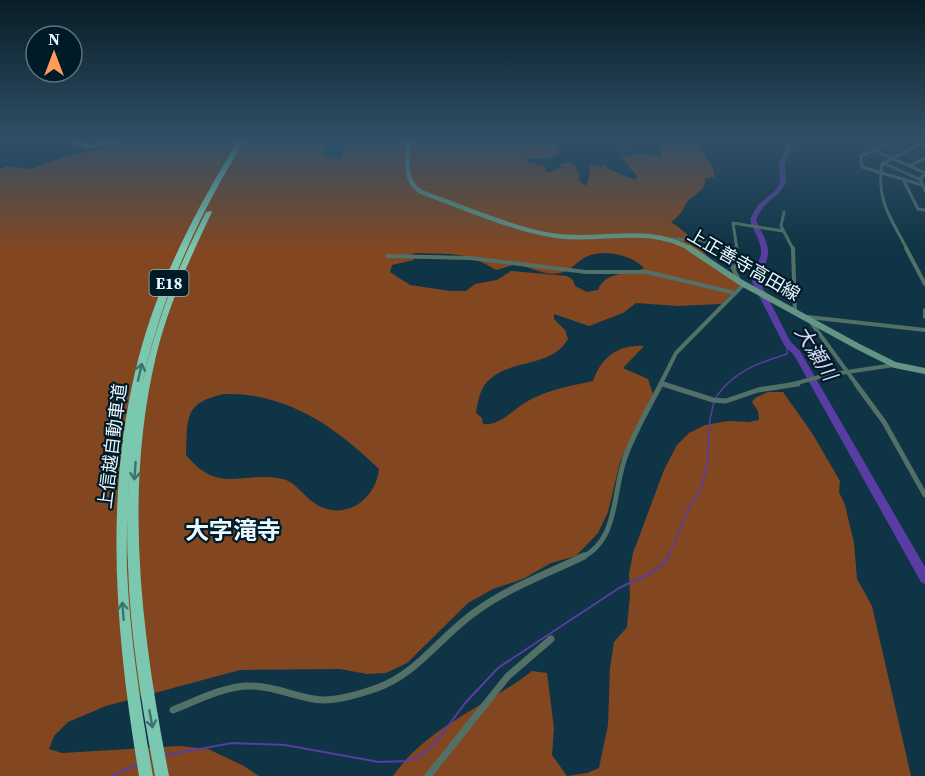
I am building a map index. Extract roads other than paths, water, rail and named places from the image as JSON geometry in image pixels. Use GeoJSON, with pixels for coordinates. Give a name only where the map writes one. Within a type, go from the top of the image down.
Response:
{"type":"FeatureCollection","features":[{"type":"Feature","properties":{"kind":"highway","name":"上信越自動車道"},"geometry":{"type":"LineString","coordinates":[[146,776],[128,670],[122,591],[137,382],[157,314],[182,253],[224,177]]}},
{"type":"Feature","properties":{"kind":"highway","name":"上信越自動車道"},"geometry":{"type":"LineString","coordinates":[[128,517],[142,662],[162,776]]}},
{"type":"Feature","properties":{"kind":"main road","name":"上正善寺高田線"},"geometry":{"type":"LineString","coordinates":[[406,177],[420,192],[527,229],[555,236],[589,238],[640,234],[673,239],[742,283],[895,365],[925,371]]}},
{"type":"Feature","properties":{"kind":"street"},"geometry":{"type":"LineString","coordinates":[[880,177],[879,183],[883,204],[925,284]]}},
{"type":"Feature","properties":{"kind":"street"},"geometry":{"type":"LineString","coordinates":[[896,177],[922,185]]}},
{"type":"Feature","properties":{"kind":"street"},"geometry":{"type":"LineString","coordinates":[[915,177],[921,180]]}},
{"type":"Feature","properties":{"kind":"street"},"geometry":{"type":"LineString","coordinates":[[923,177],[921,180],[925,191]]}},
{"type":"Feature","properties":{"kind":"street"},"geometry":{"type":"LineString","coordinates":[[904,181],[918,209],[925,210]]}},
{"type":"Feature","properties":{"kind":"street"},"geometry":{"type":"LineString","coordinates":[[784,212],[781,226],[793,248],[796,274],[793,284],[795,312]]}},
{"type":"Feature","properties":{"kind":"street"},"geometry":{"type":"LineString","coordinates":[[735,268],[738,259],[733,223],[783,231]]}},
{"type":"Feature","properties":{"kind":"street"},"geometry":{"type":"LineString","coordinates":[[174,710],[229,689],[247,686],[279,689],[322,700],[348,697],[380,687],[398,677],[427,655],[477,610],[518,587],[591,553],[601,542],[609,526],[625,456],[676,353],[742,283],[723,249],[718,245],[701,240],[673,239]]}},
{"type":"Feature","properties":{"kind":"street"},"geometry":{"type":"LineString","coordinates":[[388,256],[470,258],[586,272],[647,272],[672,276],[719,291],[735,293]]}},
{"type":"Feature","properties":{"kind":"street"},"geometry":{"type":"LineString","coordinates":[[925,310],[925,317]]}},
{"type":"Feature","properties":{"kind":"street"},"geometry":{"type":"LineString","coordinates":[[807,318],[925,330]]}},
{"type":"Feature","properties":{"kind":"street"},"geometry":{"type":"LineString","coordinates":[[807,318],[884,422],[925,495]]}},
{"type":"Feature","properties":{"kind":"street"},"geometry":{"type":"LineString","coordinates":[[661,382],[713,400],[726,401],[758,390],[895,365]]}},
{"type":"Feature","properties":{"kind":"street"},"geometry":{"type":"LineString","coordinates":[[428,776],[508,676],[551,639]]}},
{"type":"Feature","properties":{"kind":"waterway","name":"大瀬川"},"geometry":{"type":"LineString","coordinates":[[783,177],[783,183],[777,192],[760,206],[753,219],[765,251],[756,282],[787,343],[797,353],[925,578]]}},
{"type":"Feature","properties":{"kind":"waterway"},"geometry":{"type":"LineString","coordinates":[[716,397],[723,388],[747,369],[787,354],[787,343]]}},
{"type":"Feature","properties":{"kind":"waterway"},"geometry":{"type":"LineString","coordinates":[[668,558],[687,512],[701,488],[707,467],[710,419],[714,402]]}},
{"type":"Feature","properties":{"kind":"waterway"},"geometry":{"type":"LineString","coordinates":[[166,755],[232,743],[285,745],[379,762],[407,761],[420,756],[433,746],[466,702],[498,668],[619,588],[649,574],[666,562],[668,556]]}},
{"type":"Feature","properties":{"kind":"waterway"},"geometry":{"type":"LineString","coordinates":[[112,776],[139,764]]}},
{"type":"Feature","properties":{"kind":"district","name":"大字滝寺"},"geometry":{"type":"Point","coordinates":[233,530]}}]}
